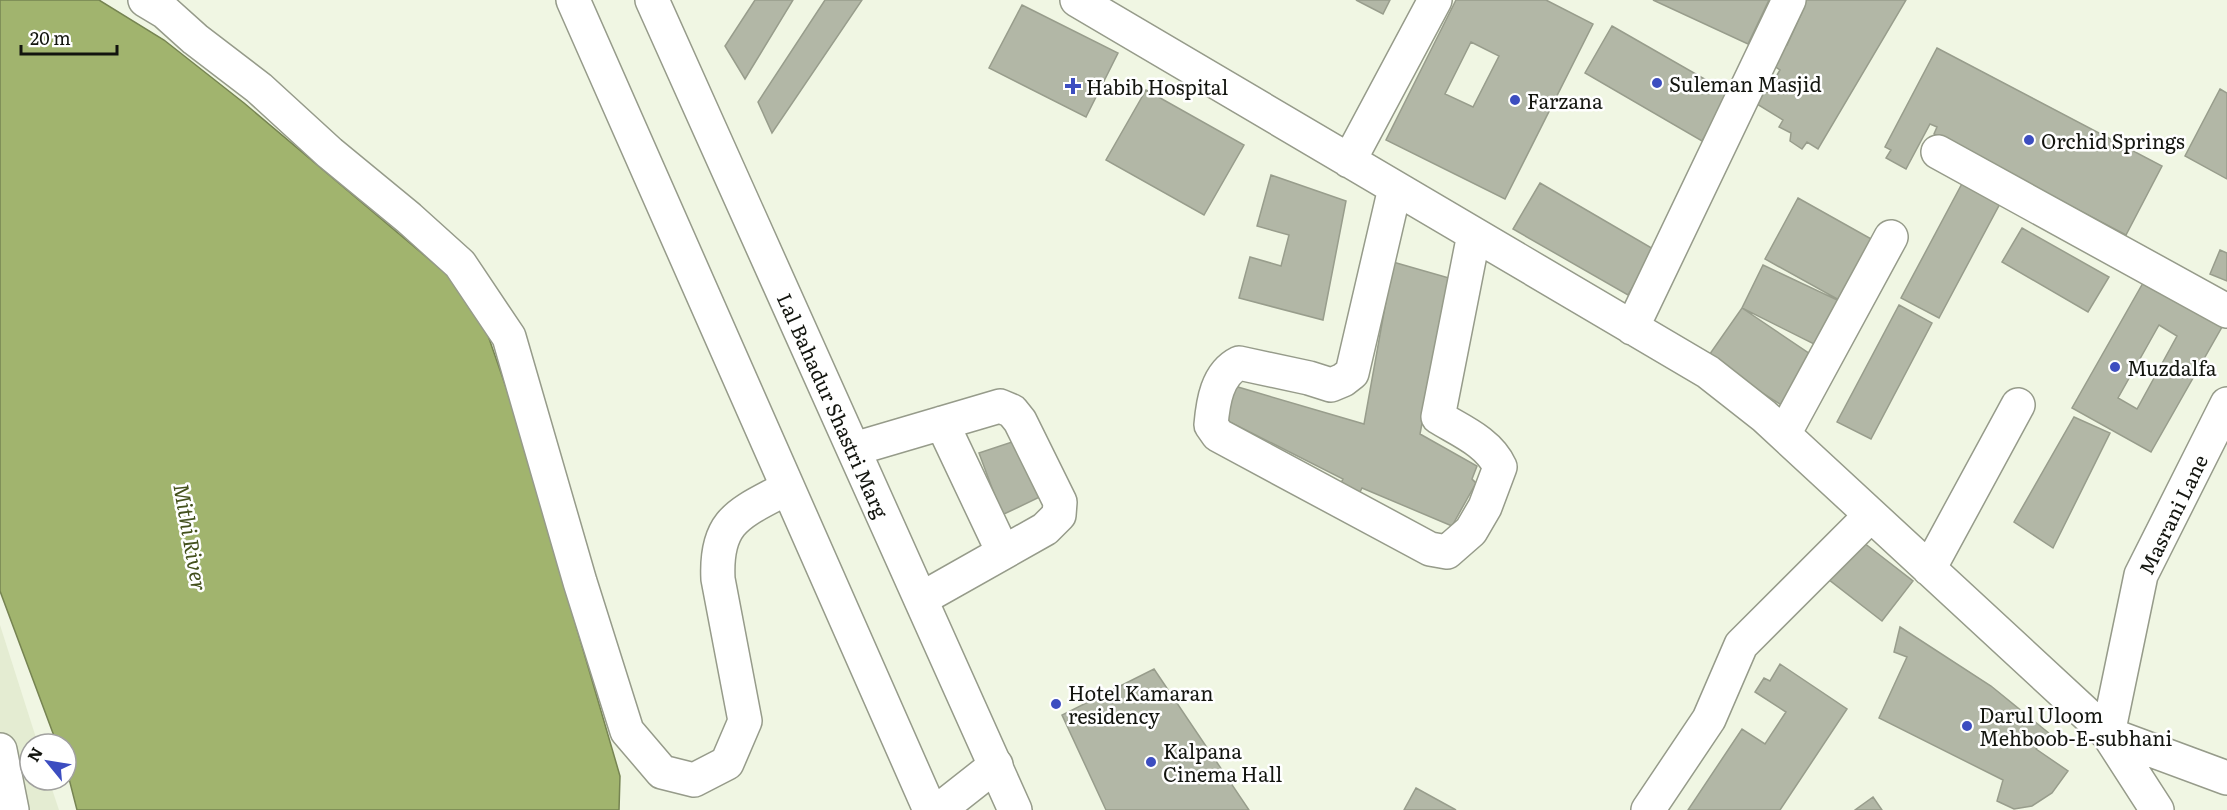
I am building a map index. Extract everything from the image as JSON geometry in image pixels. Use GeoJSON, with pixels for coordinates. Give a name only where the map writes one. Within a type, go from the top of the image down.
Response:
{"type":"FeatureCollection","features":[{"type":"Feature","properties":{"kind":"street"},"geometry":{"type":"LineString","coordinates":[[145,0],[165,12],[195,39],[259,88],[330,153],[409,218],[460,264],[509,337],[580,582],[627,731],[662,771],[694,780],[727,763],[745,722],[718,579],[717,557],[722,535],[734,519],[787,488]]}},
{"type":"Feature","properties":{"kind":"street"},"geometry":{"type":"LineString","coordinates":[[573,0],[930,810]]}},
{"type":"Feature","properties":{"kind":"street","name":"Lal Bahadur Shastri Marg"},"geometry":{"type":"LineString","coordinates":[[652,0],[1015,810]]}},
{"type":"Feature","properties":{"kind":"street"},"geometry":{"type":"LineString","coordinates":[[1077,0],[1708,372],[1784,434],[2108,734],[2157,810]]}},
{"type":"Feature","properties":{"kind":"street"},"geometry":{"type":"LineString","coordinates":[[1349,161],[1436,0]]}},
{"type":"Feature","properties":{"kind":"street"},"geometry":{"type":"LineString","coordinates":[[1632,328],[1789,0]]}},
{"type":"Feature","properties":{"kind":"street"},"geometry":{"type":"LineString","coordinates":[[1938,152],[2227,311]]}},
{"type":"Feature","properties":{"kind":"street"},"geometry":{"type":"LineString","coordinates":[[1395,188],[1352,373],[1331,385],[1239,363],[1229,368],[1222,378],[1216,394],[1211,425],[1218,435],[1379,522],[1430,549],[1447,552],[1471,531],[1485,507],[1500,467],[1497,459],[1478,441],[1438,417],[1474,234]]}},
{"type":"Feature","properties":{"kind":"street"},"geometry":{"type":"LineString","coordinates":[[1784,434],[1891,237]]}},
{"type":"Feature","properties":{"kind":"street","name":"Masrani Lane"},"geometry":{"type":"LineString","coordinates":[[2108,734],[2141,575],[2227,404]]}},
{"type":"Feature","properties":{"kind":"street"},"geometry":{"type":"LineString","coordinates":[[1929,568],[2018,405]]}},
{"type":"Feature","properties":{"kind":"street"},"geometry":{"type":"LineString","coordinates":[[854,449],[1000,406],[1012,411],[1020,421],[1060,502],[1059,515],[1046,529],[921,599]]}},
{"type":"Feature","properties":{"kind":"street"},"geometry":{"type":"LineString","coordinates":[[942,423],[1003,552]]}},
{"type":"Feature","properties":{"kind":"street"},"geometry":{"type":"LineString","coordinates":[[1648,810],[1709,719],[1741,645],[1871,515]]}},
{"type":"Feature","properties":{"kind":"street"},"geometry":{"type":"LineString","coordinates":[[2108,734],[2227,778]]}},
{"type":"Feature","properties":{"kind":"street"},"geometry":{"type":"LineString","coordinates":[[0,750],[12,810]]}},
{"type":"Feature","properties":{"kind":"street"},"geometry":{"type":"LineString","coordinates":[[939,810],[996,765]]}},
{"type":"Feature","properties":{"kind":"shaded area"},"geometry":{"type":"Polygon","coordinates":[[[0,625],[34,732],[18,732],[18,792],[53,792],[59,810],[0,810],[0,625]]]}},
{"type":"Feature","properties":{"kind":"water","name":"Mithi River"},"geometry":{"type":"Polygon","coordinates":[[[0,0],[99,0],[164,40],[244,103],[475,298],[509,396],[620,776],[619,810],[77,810],[72,792],[78,792],[78,732],[53,732],[0,591],[0,0]]]}},
{"type":"Feature","properties":{"kind":"building"},"geometry":{"type":"Polygon","coordinates":[[[755,0],[793,0],[745,79],[725,46],[755,0]]]}},
{"type":"Feature","properties":{"kind":"building"},"geometry":{"type":"Polygon","coordinates":[[[825,0],[862,0],[772,133],[758,102],[825,0]]]}},
{"type":"Feature","properties":{"kind":"building"},"geometry":{"type":"Polygon","coordinates":[[[1356,0],[1390,0],[1383,14],[1356,0]]]}},
{"type":"Feature","properties":{"kind":"building","name":"Farzana"},"geometry":{"type":"Polygon","coordinates":[[[1456,0],[1546,0],[1593,24],[1505,199],[1386,140],[1456,0]],[[1471,42],[1445,94],[1473,107],[1499,56],[1471,42]]]}},
{"type":"Feature","properties":{"kind":"building"},"geometry":{"type":"Polygon","coordinates":[[[1653,0],[1769,0],[1748,44],[1653,0]]]}},
{"type":"Feature","properties":{"kind":"building"},"geometry":{"type":"Polygon","coordinates":[[[1802,0],[1906,0],[1818,149],[1807,142],[1802,149],[1790,141],[1791,133],[1779,127],[1783,120],[1752,101],[1760,87],[1767,92],[1780,70],[1774,66],[1781,42],[1787,45],[1802,12],[1798,7],[1802,0]]]}},
{"type":"Feature","properties":{"kind":"building","name":"Habib Hospital"},"geometry":{"type":"Polygon","coordinates":[[[1022,5],[1118,53],[1086,117],[989,68],[1022,5]]]}},
{"type":"Feature","properties":{"kind":"building","name":"Suleman Masjid"},"geometry":{"type":"Polygon","coordinates":[[[1612,26],[1729,93],[1702,141],[1585,73],[1612,26]]]}},
{"type":"Feature","properties":{"kind":"building","name":"Orchid Springs"},"geometry":{"type":"Polygon","coordinates":[[[1937,48],[2162,166],[2126,235],[1934,134],[1937,127],[1930,124],[1906,169],[1886,158],[1891,150],[1885,147],[1937,48]]]}},
{"type":"Feature","properties":{"kind":"building"},"geometry":{"type":"Polygon","coordinates":[[[2220,89],[2227,93],[2227,179],[2185,156],[2220,89]]]}},
{"type":"Feature","properties":{"kind":"building"},"geometry":{"type":"Polygon","coordinates":[[[1146,90],[1244,145],[1204,215],[1106,160],[1146,90]]]}},
{"type":"Feature","properties":{"kind":"building"},"geometry":{"type":"Polygon","coordinates":[[[1271,175],[1346,201],[1323,320],[1239,298],[1250,257],[1281,266],[1289,235],[1257,226],[1271,175]]]}},
{"type":"Feature","properties":{"kind":"building"},"geometry":{"type":"Polygon","coordinates":[[[1965,178],[2003,198],[1939,318],[1901,298],[1965,178]]]}},
{"type":"Feature","properties":{"kind":"building"},"geometry":{"type":"Polygon","coordinates":[[[1540,183],[1655,250],[1628,295],[1513,229],[1540,183]]]}},
{"type":"Feature","properties":{"kind":"building"},"geometry":{"type":"Polygon","coordinates":[[[1798,198],[1882,245],[1848,305],[1765,259],[1798,198]]]}},
{"type":"Feature","properties":{"kind":"building"},"geometry":{"type":"Polygon","coordinates":[[[2022,228],[2109,277],[2088,312],[2002,262],[2022,228]]]}},
{"type":"Feature","properties":{"kind":"building"},"geometry":{"type":"Polygon","coordinates":[[[2220,250],[2227,253],[2227,281],[2210,274],[2220,250]]]}},
{"type":"Feature","properties":{"kind":"building"},"geometry":{"type":"Polygon","coordinates":[[[1393,262],[1449,278],[1420,434],[1477,466],[1472,479],[1476,483],[1452,526],[1362,488],[1356,500],[1337,490],[1343,479],[1216,415],[1231,385],[1364,424],[1393,262]]]}},
{"type":"Feature","properties":{"kind":"building"},"geometry":{"type":"Polygon","coordinates":[[[1763,265],[1848,305],[1828,351],[1742,308],[1763,265]]]}},
{"type":"Feature","properties":{"kind":"building","name":"Muzdalfa"},"geometry":{"type":"Polygon","coordinates":[[[2143,283],[2222,327],[2151,452],[2072,408],[2143,283]],[[2159,325],[2118,398],[2137,409],[2177,336],[2159,325]]]}},
{"type":"Feature","properties":{"kind":"building"},"geometry":{"type":"Polygon","coordinates":[[[1899,305],[1932,323],[1871,439],[1837,422],[1899,305]]]}},
{"type":"Feature","properties":{"kind":"building"},"geometry":{"type":"Polygon","coordinates":[[[1742,308],[1822,362],[1791,411],[1707,358],[1742,308]]]}},
{"type":"Feature","properties":{"kind":"building"},"geometry":{"type":"Polygon","coordinates":[[[2074,417],[2110,433],[2053,548],[2014,522],[2074,417]]]}},
{"type":"Feature","properties":{"kind":"building"},"geometry":{"type":"Polygon","coordinates":[[[1021,439],[1046,494],[1002,515],[979,453],[1021,439]]]}},
{"type":"Feature","properties":{"kind":"building"},"geometry":{"type":"Polygon","coordinates":[[[1859,539],[1913,581],[1882,621],[1828,579],[1859,539]]]}},
{"type":"Feature","properties":{"kind":"building","name":"Darul Uloom Mehboob-E-subhani"},"geometry":{"type":"Polygon","coordinates":[[[1900,627],[1991,686],[2050,734],[2036,749],[2068,771],[2052,793],[2032,806],[2014,809],[1997,801],[2003,780],[1879,718],[1907,657],[1894,652],[1900,627]]]}},
{"type":"Feature","properties":{"kind":"building"},"geometry":{"type":"Polygon","coordinates":[[[1780,664],[1847,709],[1780,810],[1688,810],[1742,729],[1765,744],[1786,712],[1755,692],[1764,678],[1770,681],[1780,664]]]}},
{"type":"Feature","properties":{"kind":"building","name":"Kalpana Cinema Hall"},"geometry":{"type":"Polygon","coordinates":[[[1154,669],[1249,810],[1106,810],[1062,715],[1154,669]]]}},
{"type":"Feature","properties":{"kind":"building"},"geometry":{"type":"Polygon","coordinates":[[[1416,788],[1456,810],[1404,810],[1416,788]]]}},
{"type":"Feature","properties":{"kind":"building"},"geometry":{"type":"Polygon","coordinates":[[[1873,797],[1882,810],[1855,810],[1873,797]]]}},
{"type":"Feature","properties":{"kind":"place","name":"Suleman Masjid"},"geometry":{"type":"Point","coordinates":[1657,83]}},
{"type":"Feature","properties":{"kind":"place","name":"Habib Hospital"},"geometry":{"type":"Point","coordinates":[1073,86]}},
{"type":"Feature","properties":{"kind":"place","name":"Farzana"},"geometry":{"type":"Point","coordinates":[1515,100]}},
{"type":"Feature","properties":{"kind":"place","name":"Orchid Springs"},"geometry":{"type":"Point","coordinates":[2029,140]}},
{"type":"Feature","properties":{"kind":"place","name":"Muzdalfa"},"geometry":{"type":"Point","coordinates":[2115,367]}},
{"type":"Feature","properties":{"kind":"place","name":"Hotel Kamaran residency"},"geometry":{"type":"Point","coordinates":[1056,704]}},
{"type":"Feature","properties":{"kind":"place","name":"Darul Uloom Mehboob-E-subhani"},"geometry":{"type":"Point","coordinates":[1967,726]}},
{"type":"Feature","properties":{"kind":"place","name":"Kalpana Cinema Hall"},"geometry":{"type":"Point","coordinates":[1151,762]}}]}
